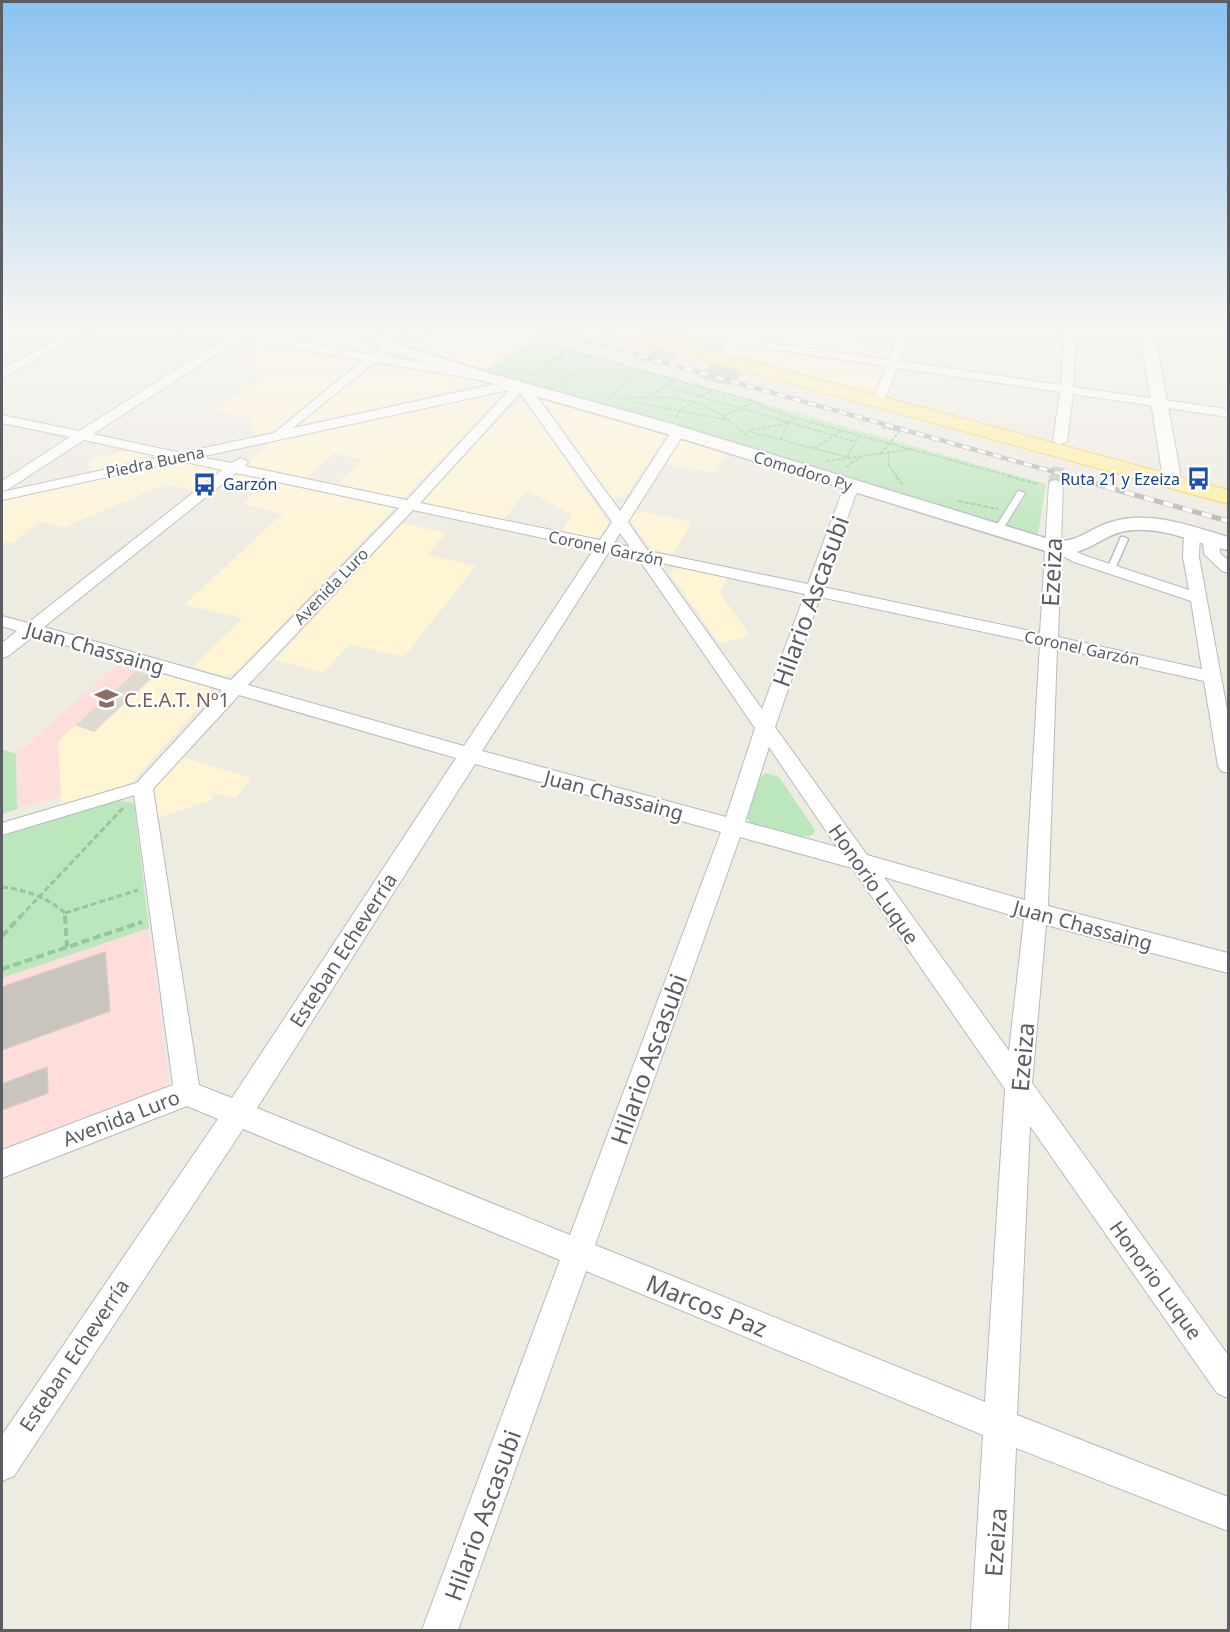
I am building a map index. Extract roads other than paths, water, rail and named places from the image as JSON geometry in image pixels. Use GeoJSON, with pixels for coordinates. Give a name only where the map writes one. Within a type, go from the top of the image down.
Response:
{"type":"FeatureCollection","features":[{"type":"Feature","properties":{"kind":"main road","name":"Comodoro Py"},"geometry":{"type":"LineString","coordinates":[[579,401],[676,427],[855,487],[1057,548]]}},
{"type":"Feature","properties":{"kind":"main road"},"geometry":{"type":"LineString","coordinates":[[875,401],[1056,454],[1228,497]]}},
{"type":"Feature","properties":{"kind":"main road"},"geometry":{"type":"LineString","coordinates":[[1057,548],[1085,544],[1109,529],[1126,524],[1151,524],[1211,539]]}},
{"type":"Feature","properties":{"kind":"street"},"geometry":{"type":"LineString","coordinates":[[2,487],[135,401]]}},
{"type":"Feature","properties":{"kind":"street"},"geometry":{"type":"LineString","coordinates":[[2,652],[318,401]]}},
{"type":"Feature","properties":{"kind":"street","name":"Piedra Buena"},"geometry":{"type":"LineString","coordinates":[[2,496],[435,401]]}},
{"type":"Feature","properties":{"kind":"street","name":"Avenida Luro"},"geometry":{"type":"LineString","coordinates":[[2,1164],[187,1093],[142,787],[506,401]]}},
{"type":"Feature","properties":{"kind":"street","name":"Honorio Luque"},"geometry":{"type":"LineString","coordinates":[[534,401],[1228,1382]]}},
{"type":"Feature","properties":{"kind":"street"},"geometry":{"type":"LineString","coordinates":[[1056,454],[1055,440],[1060,401]]}},
{"type":"Feature","properties":{"kind":"street"},"geometry":{"type":"LineString","coordinates":[[1141,401],[1228,413]]}},
{"type":"Feature","properties":{"kind":"street"},"geometry":{"type":"LineString","coordinates":[[1160,404],[1171,472],[1168,481]]}},
{"type":"Feature","properties":{"kind":"street","name":"Coronel Garzón"},"geometry":{"type":"LineString","coordinates":[[2,419],[1048,640],[1211,677]]}},
{"type":"Feature","properties":{"kind":"street","name":"Esteban Echeverría"},"geometry":{"type":"LineString","coordinates":[[2,1464],[238,1113],[603,546],[676,427]]}},
{"type":"Feature","properties":{"kind":"street","name":"Ezeiza"},"geometry":{"type":"LineString","coordinates":[[989,1630],[1002,1426],[1018,1088],[1036,913],[1048,640],[1057,548],[1056,484]]}},
{"type":"Feature","properties":{"kind":"street","name":"Hilario Ascasubi"},"geometry":{"type":"LineString","coordinates":[[440,1630],[733,828],[813,591],[848,495],[855,487]]}},
{"type":"Feature","properties":{"kind":"street"},"geometry":{"type":"LineString","coordinates":[[1211,539],[1212,554],[1228,568]]}},
{"type":"Feature","properties":{"kind":"street"},"geometry":{"type":"LineString","coordinates":[[1211,539],[1191,557],[1200,599],[1211,677],[1228,757]]}},
{"type":"Feature","properties":{"kind":"street","name":"Comodoro Py"},"geometry":{"type":"LineString","coordinates":[[1057,548],[1080,559],[1200,599]]}},
{"type":"Feature","properties":{"kind":"street","name":"Juan Chassaing"},"geometry":{"type":"LineString","coordinates":[[2,621],[469,755],[858,861],[1036,913],[1228,963]]}},
{"type":"Feature","properties":{"kind":"street"},"geometry":{"type":"LineString","coordinates":[[2,829],[142,787]]}},
{"type":"Feature","properties":{"kind":"street","name":"Marcos Paz"},"geometry":{"type":"LineString","coordinates":[[187,1093],[1002,1426],[1228,1514]]}},
{"type":"Feature","properties":{"kind":"lane"},"geometry":{"type":"LineString","coordinates":[[998,531],[1021,493]]}},
{"type":"Feature","properties":{"kind":"lane"},"geometry":{"type":"LineString","coordinates":[[1111,569],[1124,538]]}},
{"type":"Feature","properties":{"kind":"tunnel"},"geometry":{"type":"LineString","coordinates":[[1057,477],[1058,467]]}},
{"type":"Feature","properties":{"kind":"tunnel"},"geometry":{"type":"LineString","coordinates":[[1056,484],[1057,476]]}},
{"type":"Feature","properties":{"kind":"railway"},"geometry":{"type":"LineString","coordinates":[[802,401],[1072,477]]}},
{"type":"Feature","properties":{"kind":"railway"},"geometry":{"type":"LineString","coordinates":[[1067,476],[1228,521]]}},
{"type":"Feature","properties":{"kind":"place","name":"Ruta 21 y Ezeiza"},"geometry":{"type":"Point","coordinates":[1198,479]}},
{"type":"Feature","properties":{"kind":"place","name":"Garzón"},"geometry":{"type":"Point","coordinates":[205,484]}},
{"type":"Feature","properties":{"kind":"place","name":"C.E.A.T. Nº1"},"geometry":{"type":"Point","coordinates":[106,699]}}]}
